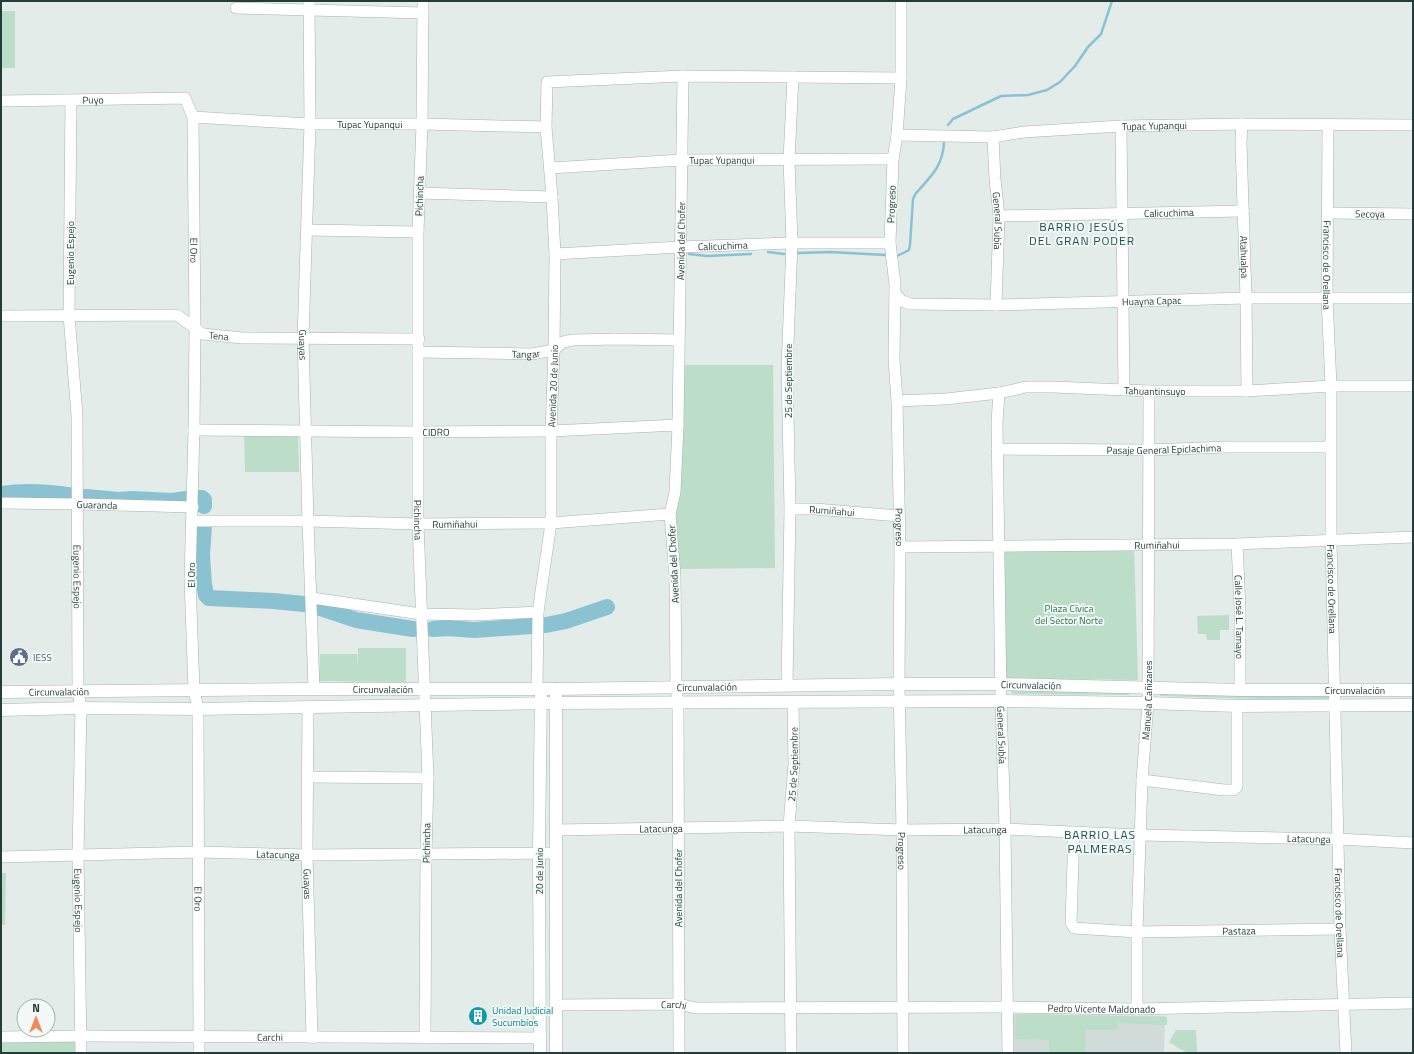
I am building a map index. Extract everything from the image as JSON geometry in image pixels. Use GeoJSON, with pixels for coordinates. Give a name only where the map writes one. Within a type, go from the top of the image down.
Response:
{"type":"FeatureCollection","features":[{"type":"Feature","properties":{"kind":"main road","name":"Circunvalación"},"geometry":{"type":"LineString","coordinates":[[1,692],[314,689],[556,689],[676,686],[899,684],[1000,684],[1240,690],[1413,690]]}},
{"type":"Feature","properties":{"kind":"main road","name":"20 de Junio"},"geometry":{"type":"LineString","coordinates":[[539,689],[540,1053]]}},
{"type":"Feature","properties":{"kind":"main road","name":"20 de Junio"},"geometry":{"type":"LineString","coordinates":[[556,689],[556,1053]]}},
{"type":"Feature","properties":{"kind":"main road","name":"Circunvalación"},"geometry":{"type":"LineString","coordinates":[[1,710],[80,708],[426,706],[555,703],[678,704],[1001,701],[1237,706],[1413,705]]}},
{"type":"Feature","properties":{"kind":"street","name":"Pichincha"},"geometry":{"type":"LineString","coordinates":[[423,1],[422,124],[418,232],[418,524],[428,778],[425,1038]]}},
{"type":"Feature","properties":{"kind":"street","name":"Progreso"},"geometry":{"type":"LineString","coordinates":[[901,3],[901,78],[897,136],[893,159],[890,243],[894,265],[895,293],[894,360],[897,401],[900,547],[899,702],[902,830],[903,1053]]}},
{"type":"Feature","properties":{"kind":"street"},"geometry":{"type":"LineString","coordinates":[[236,8],[309,6],[423,13]]}},
{"type":"Feature","properties":{"kind":"street","name":"Guayas"},"geometry":{"type":"LineString","coordinates":[[309,6],[310,124],[308,230],[303,338],[314,689]]}},
{"type":"Feature","properties":{"kind":"street"},"geometry":{"type":"LineString","coordinates":[[684,76],[901,78]]}},
{"type":"Feature","properties":{"kind":"street","name":"Avenida 20 de Junio"},"geometry":{"type":"LineString","coordinates":[[539,689],[538,612],[550,523],[554,350],[555,254],[546,127],[547,82],[684,76]]}},
{"type":"Feature","properties":{"kind":"street","name":"Avenida del Chofer"},"geometry":{"type":"LineString","coordinates":[[679,1053],[678,704],[676,686],[675,576],[670,514],[675,492],[678,425],[684,76]]}},
{"type":"Feature","properties":{"kind":"street","name":"25 de Septiembre"},"geometry":{"type":"LineString","coordinates":[[787,685],[790,509],[787,369],[792,243],[788,160],[793,77]]}},
{"type":"Feature","properties":{"kind":"street","name":"Puyo"},"geometry":{"type":"LineString","coordinates":[[1,101],[185,98]]}},
{"type":"Feature","properties":{"kind":"street","name":"El Oro"},"geometry":{"type":"LineString","coordinates":[[185,98],[193,117],[195,328],[193,507],[190,580],[194,690],[198,708],[199,1053]]}},
{"type":"Feature","properties":{"kind":"street","name":"Eugenio Espejo"},"geometry":{"type":"LineString","coordinates":[[71,101],[69,315],[78,416],[78,691],[80,708],[78,856],[81,1053]]}},
{"type":"Feature","properties":{"kind":"street","name":"Tupac Yupanqui"},"geometry":{"type":"LineString","coordinates":[[193,117],[310,124],[422,124],[546,127]]}},
{"type":"Feature","properties":{"kind":"street","name":"Tupac Yupanqui"},"geometry":{"type":"LineString","coordinates":[[897,136],[993,137],[1024,132],[1121,126],[1242,124],[1413,125]]}},
{"type":"Feature","properties":{"kind":"street","name":"Atahualpa"},"geometry":{"type":"LineString","coordinates":[[1242,124],[1241,143],[1246,298],[1247,391]]}},
{"type":"Feature","properties":{"kind":"street","name":"Francisco de Orellana"},"geometry":{"type":"LineString","coordinates":[[1328,124],[1327,298],[1331,386],[1331,540],[1340,929],[1346,1053]]}},
{"type":"Feature","properties":{"kind":"street"},"geometry":{"type":"LineString","coordinates":[[1121,126],[1124,390]]}},
{"type":"Feature","properties":{"kind":"street","name":"General Subía"},"geometry":{"type":"LineString","coordinates":[[993,137],[999,216],[996,305]]}},
{"type":"Feature","properties":{"kind":"street","name":"Tupac Yupanqui"},"geometry":{"type":"LineString","coordinates":[[550,168],[682,160],[893,159]]}},
{"type":"Feature","properties":{"kind":"street"},"geometry":{"type":"LineString","coordinates":[[419,193],[552,197]]}},
{"type":"Feature","properties":{"kind":"street","name":"Calicuchima"},"geometry":{"type":"LineString","coordinates":[[999,216],[1243,211]]}},
{"type":"Feature","properties":{"kind":"street","name":"Secoya"},"geometry":{"type":"LineString","coordinates":[[1328,213],[1413,214]]}},
{"type":"Feature","properties":{"kind":"street"},"geometry":{"type":"LineString","coordinates":[[308,230],[418,232]]}},
{"type":"Feature","properties":{"kind":"street","name":"Calicuchima"},"geometry":{"type":"LineString","coordinates":[[555,254],[792,243],[890,243]]}},
{"type":"Feature","properties":{"kind":"street"},"geometry":{"type":"LineString","coordinates":[[895,293],[902,301],[910,304]]}},
{"type":"Feature","properties":{"kind":"street","name":"Huayna Capac"},"geometry":{"type":"LineString","coordinates":[[910,304],[996,305],[1246,298],[1413,298]]}},
{"type":"Feature","properties":{"kind":"street"},"geometry":{"type":"LineString","coordinates":[[895,321],[901,311],[910,304]]}},
{"type":"Feature","properties":{"kind":"street","name":"Tena"},"geometry":{"type":"LineString","coordinates":[[1,316],[177,315],[203,334],[242,338],[419,339]]}},
{"type":"Feature","properties":{"kind":"street","name":"Tangar"},"geometry":{"type":"LineString","coordinates":[[418,352],[532,354],[554,350],[563,342],[573,340],[679,340]]}},
{"type":"Feature","properties":{"kind":"street","name":"Tahuantinsuyo"},"geometry":{"type":"LineString","coordinates":[[897,401],[946,399],[999,393],[1033,387],[1149,391],[1247,391],[1331,386],[1413,386]]}},
{"type":"Feature","properties":{"kind":"street","name":"Manuela Cañizares"},"geometry":{"type":"LineString","coordinates":[[1137,1009],[1137,932],[1140,835],[1142,780],[1148,703],[1149,391]]}},
{"type":"Feature","properties":{"kind":"street","name":"General Subía"},"geometry":{"type":"LineString","coordinates":[[999,393],[997,449],[1000,684],[1005,829],[1008,1053]]}},
{"type":"Feature","properties":{"kind":"street","name":"CIDRO"},"geometry":{"type":"LineString","coordinates":[[194,430],[418,432],[551,431],[678,425]]}},
{"type":"Feature","properties":{"kind":"street","name":"Pasaje General Epiclachima"},"geometry":{"type":"LineString","coordinates":[[997,449],[1148,450],[1227,447],[1330,447]]}},
{"type":"Feature","properties":{"kind":"street","name":"Guaranda"},"geometry":{"type":"LineString","coordinates":[[1,503],[193,507]]}},
{"type":"Feature","properties":{"kind":"street","name":"Rumiñahui"},"geometry":{"type":"LineString","coordinates":[[790,509],[815,509],[899,516]]}},
{"type":"Feature","properties":{"kind":"street","name":"Rumiñahui"},"geometry":{"type":"LineString","coordinates":[[192,521],[308,521],[418,524],[550,523],[670,514]]}},
{"type":"Feature","properties":{"kind":"street","name":"Rumiñahui"},"geometry":{"type":"LineString","coordinates":[[900,547],[1238,544],[1413,537]]}},
{"type":"Feature","properties":{"kind":"street","name":"Calle José L. Tamayo"},"geometry":{"type":"LineString","coordinates":[[1238,544],[1240,690]]}},
{"type":"Feature","properties":{"kind":"street"},"geometry":{"type":"LineString","coordinates":[[312,598],[421,614],[475,615],[538,612]]}},
{"type":"Feature","properties":{"kind":"street","name":"25 de Septiembre"},"geometry":{"type":"LineString","coordinates":[[791,1053],[789,826],[794,764],[793,702]]}},
{"type":"Feature","properties":{"kind":"street"},"geometry":{"type":"LineString","coordinates":[[1142,780],[1224,790],[1233,790],[1237,787],[1237,706]]}},
{"type":"Feature","properties":{"kind":"street","name":"Guayas"},"geometry":{"type":"LineString","coordinates":[[308,707],[308,856],[312,1038]]}},
{"type":"Feature","properties":{"kind":"street"},"geometry":{"type":"LineString","coordinates":[[308,777],[428,778]]}},
{"type":"Feature","properties":{"kind":"street","name":"Latacunga"},"geometry":{"type":"LineString","coordinates":[[556,830],[789,826],[902,830],[1005,829],[1140,835],[1338,839],[1413,843]]}},
{"type":"Feature","properties":{"kind":"street","name":"Pastaza"},"geometry":{"type":"LineString","coordinates":[[1074,832],[1071,923],[1074,928],[1137,932],[1340,929]]}},
{"type":"Feature","properties":{"kind":"street","name":"Latacunga"},"geometry":{"type":"LineString","coordinates":[[1,857],[198,852],[308,856],[556,853]]}},
{"type":"Feature","properties":{"kind":"street","name":"Carchi"},"geometry":{"type":"LineString","coordinates":[[556,1005],[679,1004],[696,1008],[791,1008]]}},
{"type":"Feature","properties":{"kind":"street","name":"Pedro Vicente Maldonado"},"geometry":{"type":"LineString","coordinates":[[791,1008],[1007,1007],[1137,1009],[1413,1004]]}},
{"type":"Feature","properties":{"kind":"street"},"geometry":{"type":"LineString","coordinates":[[540,1020],[556,1019]]}},
{"type":"Feature","properties":{"kind":"street","name":"Carchi"},"geometry":{"type":"LineString","coordinates":[[1,1037],[540,1038]]}},
{"type":"Feature","properties":{"kind":"shaded area"},"geometry":{"type":"Polygon","coordinates":[[[1008,1015],[1165,1016],[1164,1053],[1009,1053],[1008,1015]]]}},
{"type":"Feature","properties":{"kind":"green space"},"geometry":{"type":"Polygon","coordinates":[[[1,11],[15,11],[15,68],[1,68],[1,11]]]}},
{"type":"Feature","properties":{"kind":"green space"},"geometry":{"type":"Polygon","coordinates":[[[685,365],[773,365],[775,568],[674,569],[672,507],[679,492],[685,365]]]}},
{"type":"Feature","properties":{"kind":"green space"},"geometry":{"type":"Polygon","coordinates":[[[244,432],[298,433],[299,472],[245,472],[244,432]]]}},
{"type":"Feature","properties":{"kind":"green space","name":"Plaza Cívica del Sector Norte"},"geometry":{"type":"Polygon","coordinates":[[[1134,547],[1138,680],[1003,678],[1000,549],[1134,547]]]}},
{"type":"Feature","properties":{"kind":"green space"},"geometry":{"type":"Polygon","coordinates":[[[1229,615],[1229,630],[1220,630],[1220,640],[1207,640],[1206,634],[1198,634],[1197,616],[1229,615]]]}},
{"type":"Feature","properties":{"kind":"green space"},"geometry":{"type":"Polygon","coordinates":[[[358,648],[406,648],[406,682],[319,681],[320,654],[357,654],[358,667],[358,648]]]}},
{"type":"Feature","properties":{"kind":"green space"},"geometry":{"type":"Polygon","coordinates":[[[1012,685],[1129,688],[1129,695],[1016,694],[1011,693],[1012,685]]]}},
{"type":"Feature","properties":{"kind":"green space"},"geometry":{"type":"Polygon","coordinates":[[[1160,688],[1328,692],[1330,701],[1160,696],[1160,688]]]}},
{"type":"Feature","properties":{"kind":"green space"},"geometry":{"type":"Polygon","coordinates":[[[1,873],[6,873],[5,925],[1,925],[1,873]]]}},
{"type":"Feature","properties":{"kind":"green space"},"geometry":{"type":"Polygon","coordinates":[[[1016,1014],[1167,1017],[1167,1025],[1118,1023],[1117,1030],[1086,1030],[1085,1053],[1049,1053],[1049,1040],[1015,1039],[1016,1014]]]}},
{"type":"Feature","properties":{"kind":"green space"},"geometry":{"type":"Polygon","coordinates":[[[1176,1030],[1196,1030],[1197,1053],[1187,1053],[1169,1042],[1176,1030]]]}},
{"type":"Feature","properties":{"kind":"green space"},"geometry":{"type":"Polygon","coordinates":[[[1,1041],[76,1041],[76,1053],[1,1053],[1,1041]]]}},
{"type":"Feature","properties":{"kind":"waterway"},"geometry":{"type":"LineString","coordinates":[[948,125],[953,119],[1001,96],[1028,95],[1047,90],[1060,82],[1075,66],[1088,47],[1101,34],[1112,1]]}},
{"type":"Feature","properties":{"kind":"waterway"},"geometry":{"type":"LineString","coordinates":[[897,256],[909,250],[913,199],[916,193],[936,170],[942,157],[944,141]]}},
{"type":"Feature","properties":{"kind":"waterway"},"geometry":{"type":"LineString","coordinates":[[768,252],[784,254]]}},
{"type":"Feature","properties":{"kind":"waterway"},"geometry":{"type":"LineString","coordinates":[[798,253],[830,252],[886,255]]}},
{"type":"Feature","properties":{"kind":"waterway"},"geometry":{"type":"LineString","coordinates":[[689,254],[707,256],[751,254]]}},
{"type":"Feature","properties":{"kind":"waterway"},"geometry":{"type":"LineString","coordinates":[[1,494],[38,492],[74,496]]}},
{"type":"Feature","properties":{"kind":"waterway"},"geometry":{"type":"LineString","coordinates":[[86,497],[119,500],[132,499],[172,501],[186,499]]}},
{"type":"Feature","properties":{"kind":"waterway"},"geometry":{"type":"LineString","coordinates":[[198,498],[202,498],[204,500],[204,506]]}},
{"type":"Feature","properties":{"kind":"waterway"},"geometry":{"type":"LineString","coordinates":[[204,526],[202,555],[204,584],[206,595],[209,598],[304,604]]}},
{"type":"Feature","properties":{"kind":"waterway"},"geometry":{"type":"LineString","coordinates":[[317,607],[356,620],[413,629]]}},
{"type":"Feature","properties":{"kind":"waterway"},"geometry":{"type":"LineString","coordinates":[[546,625],[566,621],[607,607]]}},
{"type":"Feature","properties":{"kind":"waterway"},"geometry":{"type":"LineString","coordinates":[[433,629],[447,628],[474,630],[532,626]]}},
{"type":"Feature","properties":{"kind":"place","name":"IESS"},"geometry":{"type":"Point","coordinates":[19,657]}},
{"type":"Feature","properties":{"kind":"place","name":"Unidad Judicial Sucumbíos"},"geometry":{"type":"Point","coordinates":[478,1016]}},
{"type":"Feature","properties":{"kind":"district","name":"BARRIO JESÚS DEL GRAN PODER"},"geometry":{"type":"Point","coordinates":[1082,234]}},
{"type":"Feature","properties":{"kind":"district","name":"BARRIO LAS PALMERAS"},"geometry":{"type":"Point","coordinates":[1100,842]}}]}
